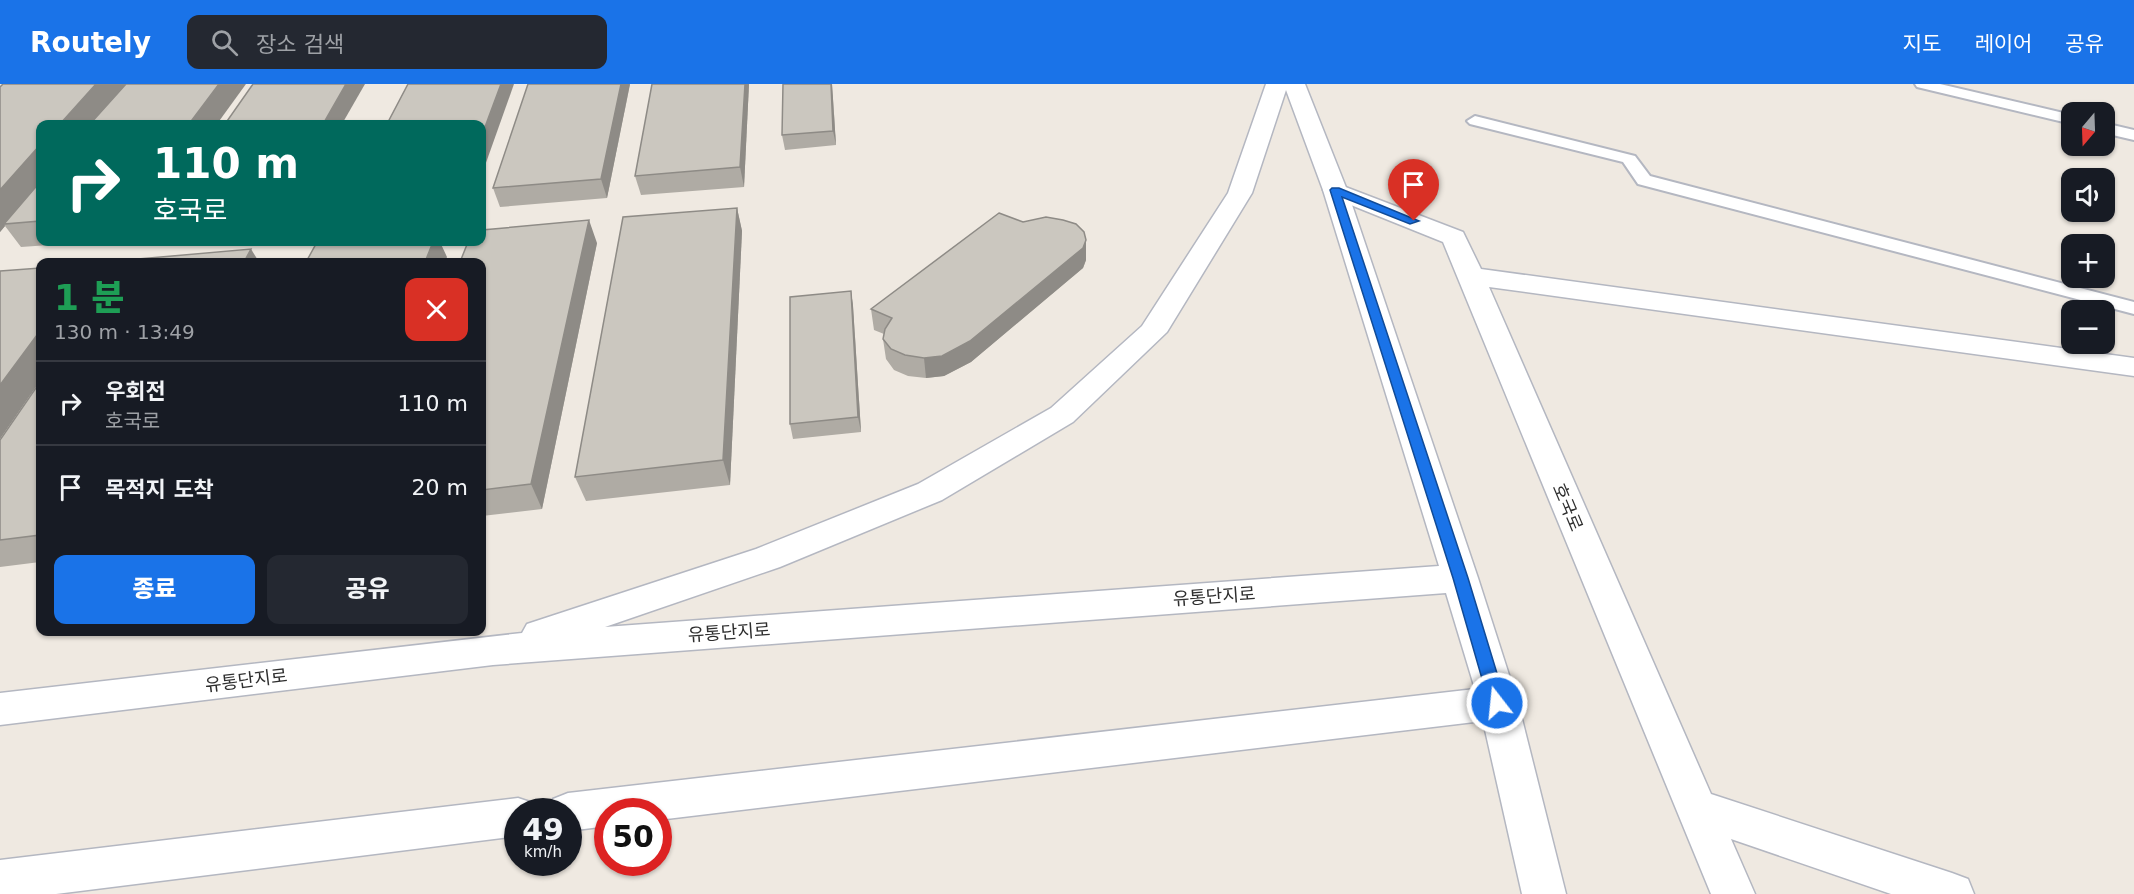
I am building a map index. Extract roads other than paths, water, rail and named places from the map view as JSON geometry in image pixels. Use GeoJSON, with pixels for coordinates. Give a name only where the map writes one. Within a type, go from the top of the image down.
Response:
{"type":"FeatureCollection","features":[{"type":"Feature","properties":{"kind":"main road"},"geometry":{"type":"LineString","coordinates":[[493,650],[768,558],[930,492],[1062,415],[1153,332],[1240,193],[1277,84]]}},
{"type":"Feature","properties":{"kind":"main road"},"geometry":{"type":"LineString","coordinates":[[1294,84],[1335,190],[1460,578],[1497,703],[1544,894]]}},
{"type":"Feature","properties":{"kind":"main road","name":"호국로"},"geometry":{"type":"LineString","coordinates":[[1335,190],[1454,237],[1733,894]]}},
{"type":"Feature","properties":{"kind":"main road"},"geometry":{"type":"LineString","coordinates":[[1470,276],[2134,367]]}},
{"type":"Feature","properties":{"kind":"main road","name":"유통단지로"},"geometry":{"type":"LineString","coordinates":[[0,709],[493,650],[1460,578]]}},
{"type":"Feature","properties":{"kind":"main road"},"geometry":{"type":"LineString","coordinates":[[582,810],[1497,703]]}},
{"type":"Feature","properties":{"kind":"main road"},"geometry":{"type":"LineString","coordinates":[[1696,808],[1952,894]]}},
{"type":"Feature","properties":{"kind":"main road"},"geometry":{"type":"LineString","coordinates":[[0,881],[504,819]]}},
{"type":"Feature","properties":{"kind":"main road"},"geometry":{"type":"LineString","coordinates":[[89,894],[139,862]]}},
{"type":"Feature","properties":{"kind":"lane"},"geometry":{"type":"LineString","coordinates":[[1922,84],[2061,117]]}},
{"type":"Feature","properties":{"kind":"lane"},"geometry":{"type":"LineString","coordinates":[[1475,120],[1629,159],[1644,180],[2134,308]]}},
{"type":"Feature","properties":{"kind":"lane"},"geometry":{"type":"LineString","coordinates":[[2115,131],[2134,135]]}}]}
